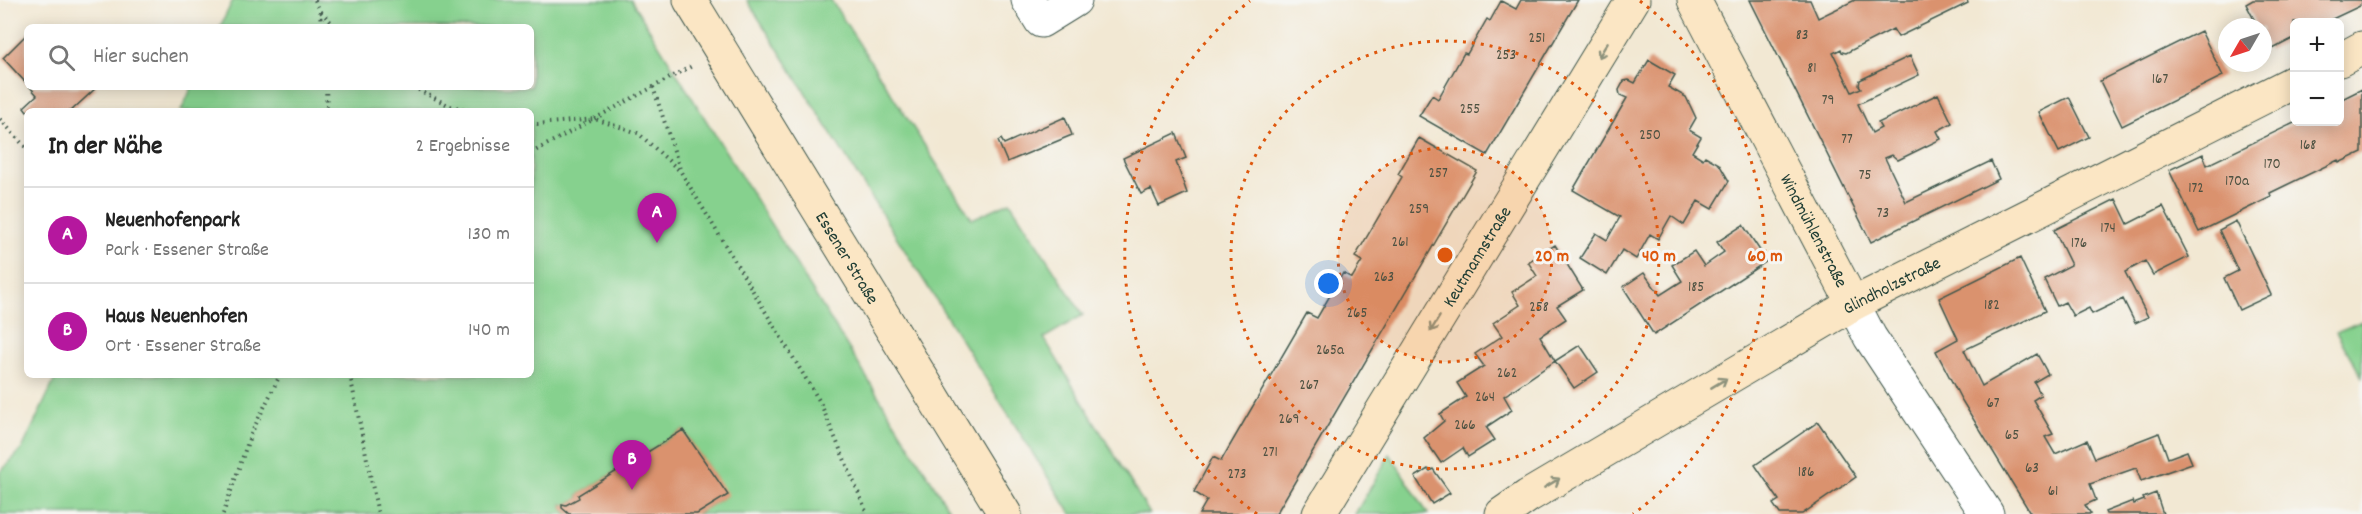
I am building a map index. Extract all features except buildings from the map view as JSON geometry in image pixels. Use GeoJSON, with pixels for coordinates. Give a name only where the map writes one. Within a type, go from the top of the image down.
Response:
{"type":"FeatureCollection","features":[{"type":"Feature","properties":{"kind":"street","name":"Essener Straße"},"geometry":{"type":"LineString","coordinates":[[690,0],[1005,514]]}},
{"type":"Feature","properties":{"kind":"street"},"geometry":{"type":"LineString","coordinates":[[1028,0],[1041,21],[1075,0]]}},
{"type":"Feature","properties":{"kind":"street","name":"Keutmannstraße"},"geometry":{"type":"LineString","coordinates":[[1319,514],[1633,0]]}},
{"type":"Feature","properties":{"kind":"street","name":"Windmühlenstraße"},"geometry":{"type":"LineString","coordinates":[[1694,0],[1870,337],[1987,514]]}},
{"type":"Feature","properties":{"kind":"street"},"geometry":{"type":"LineString","coordinates":[[2344,58],[2362,48]]}},
{"type":"Feature","properties":{"kind":"street","name":"Glindholzstraße"},"geometry":{"type":"LineString","coordinates":[[1502,514],[1528,496],[1853,304],[2290,85]]}},
{"type":"Feature","properties":{"kind":"path"},"geometry":{"type":"LineString","coordinates":[[315,0],[320,11],[333,24]]}},
{"type":"Feature","properties":{"kind":"path"},"geometry":{"type":"LineString","coordinates":[[320,11],[321,24]]}},
{"type":"Feature","properties":{"kind":"path"},"geometry":{"type":"LineString","coordinates":[[534,151],[722,51]]}},
{"type":"Feature","properties":{"kind":"path"},"geometry":{"type":"LineString","coordinates":[[653,87],[681,172],[820,402],[866,508],[866,514]]}},
{"type":"Feature","properties":{"kind":"path"},"geometry":{"type":"LineString","coordinates":[[326,90],[327,108]]}},
{"type":"Feature","properties":{"kind":"path"},"geometry":{"type":"LineString","coordinates":[[419,90],[450,106],[460,108]]}},
{"type":"Feature","properties":{"kind":"path"},"geometry":{"type":"LineString","coordinates":[[0,119],[24,146]]}},
{"type":"Feature","properties":{"kind":"path"},"geometry":{"type":"LineString","coordinates":[[534,123],[594,119],[638,133],[681,172]]}},
{"type":"Feature","properties":{"kind":"path"},"geometry":{"type":"LineString","coordinates":[[223,514],[250,436],[279,378]]}},
{"type":"Feature","properties":{"kind":"path"},"geometry":{"type":"LineString","coordinates":[[351,378],[378,514]]}},
{"type":"Feature","properties":{"kind":"green space"},"geometry":{"type":"Polygon","coordinates":[[[233,0],[631,0],[952,514],[697,514],[727,495],[683,430],[578,495],[579,498],[566,505],[562,504],[562,508],[569,514],[0,514],[0,472],[22,449],[56,378],[534,378],[534,108],[182,108],[191,90],[534,90],[534,24],[221,24],[233,0]]]}},
{"type":"Feature","properties":{"kind":"green space"},"geometry":{"type":"Polygon","coordinates":[[[747,0],[831,0],[972,219],[1010,202],[1083,315],[1044,338],[1150,514],[1071,514],[747,0]]]}},
{"type":"Feature","properties":{"kind":"green space"},"geometry":{"type":"Polygon","coordinates":[[[2362,321],[2362,377],[2336,332],[2362,321]]]}},
{"type":"Feature","properties":{"kind":"green space"},"geometry":{"type":"Polygon","coordinates":[[[1390,454],[1428,514],[1355,514],[1390,454]]]}},
{"type":"Feature","properties":{"kind":"place","name":"Neuenhofenpark"},"geometry":{"type":"Point","coordinates":[657,243]}},
{"type":"Feature","properties":{"kind":"place","name":"Haus Neuenhofen"},"geometry":{"type":"Point","coordinates":[632,490]}}]}
